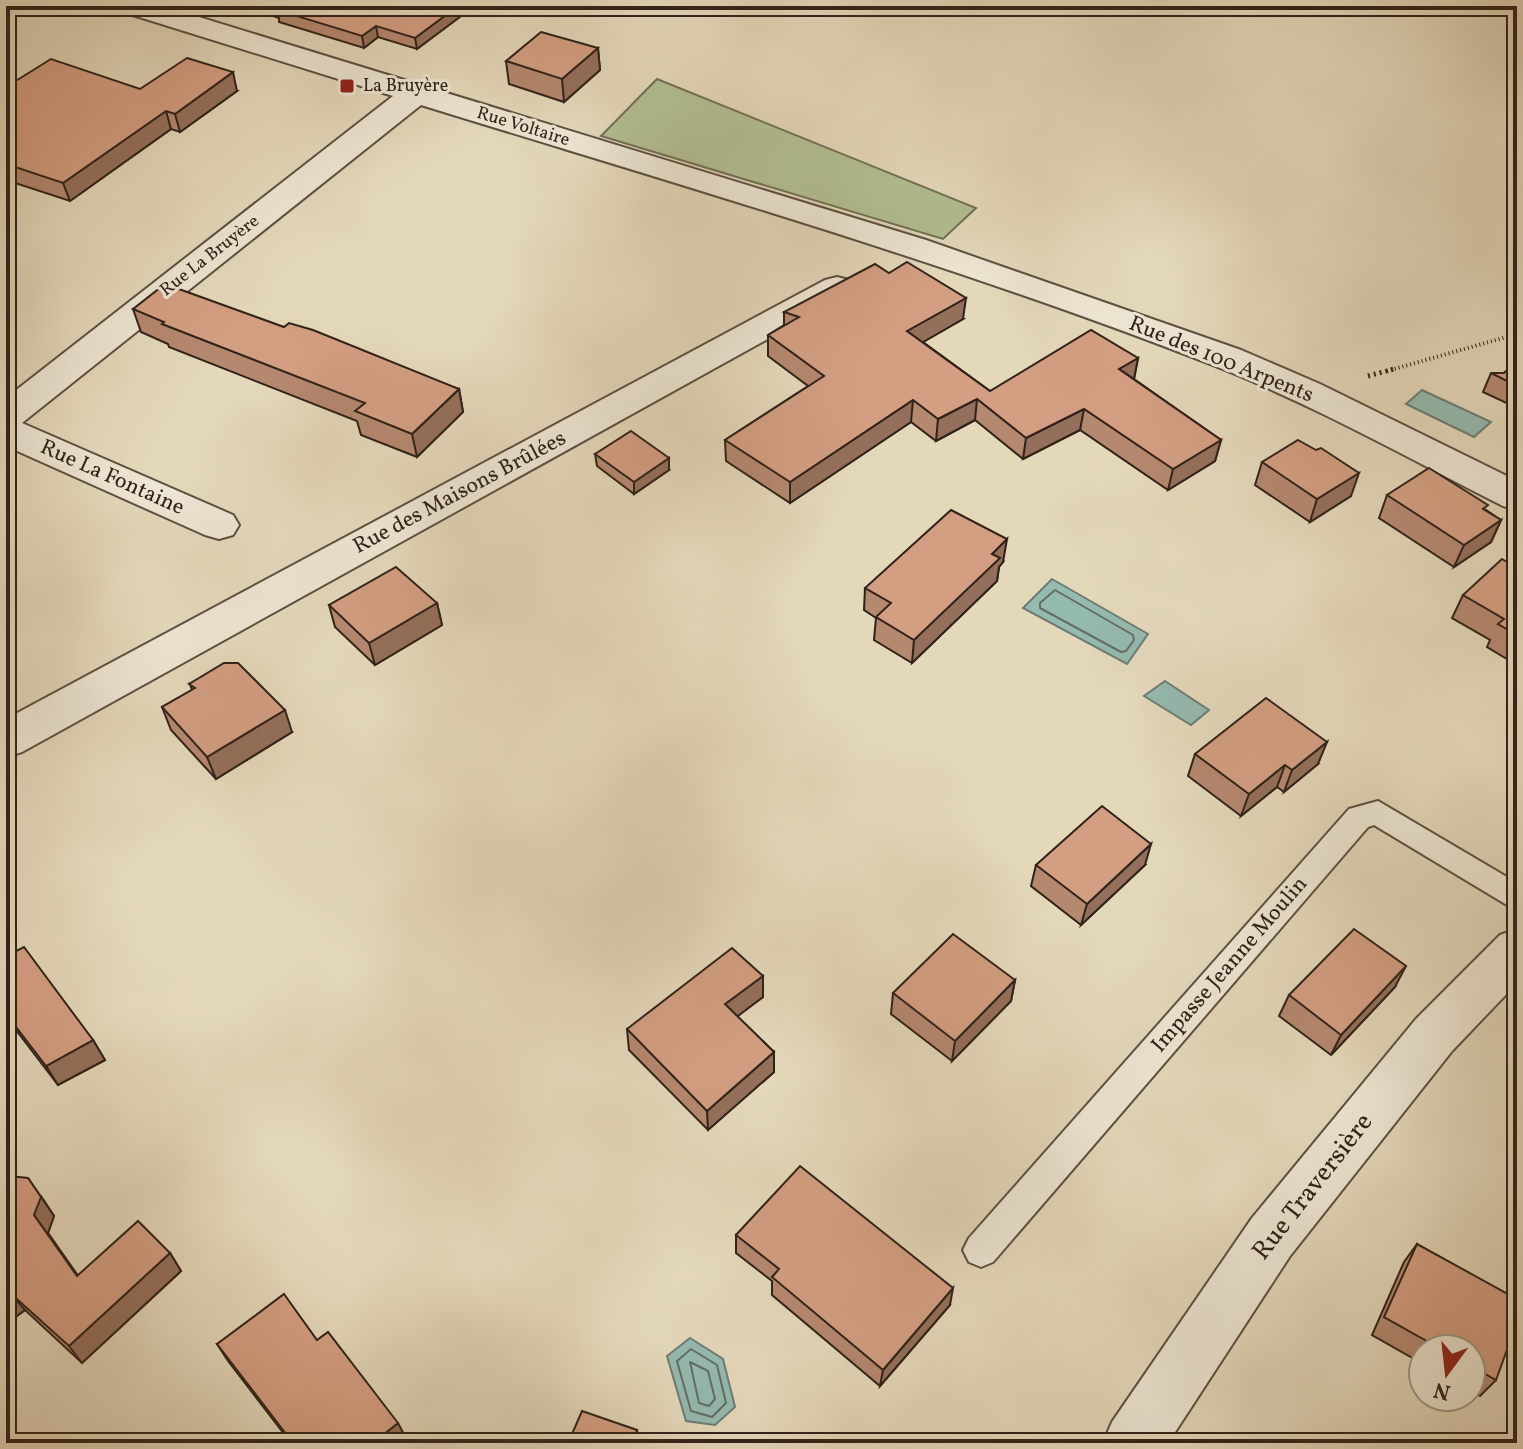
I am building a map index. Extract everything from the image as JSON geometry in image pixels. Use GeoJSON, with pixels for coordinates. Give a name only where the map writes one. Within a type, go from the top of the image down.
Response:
{"type":"FeatureCollection","features":[{"type":"Feature","properties":{"kind":"street","name":"Rue Voltaire"},"geometry":{"type":"LineString","coordinates":[[133,6],[914,247]]}},
{"type":"Feature","properties":{"kind":"street","name":"Rue La Bruyère"},"geometry":{"type":"LineString","coordinates":[[6,417],[415,94]]}},
{"type":"Feature","properties":{"kind":"street","name":"Rue des 100 Arpents"},"geometry":{"type":"LineString","coordinates":[[914,247],[1228,358],[1307,392],[1517,497]]}},
{"type":"Feature","properties":{"kind":"street","name":"Rue des Maisons Brûlées"},"geometry":{"type":"LineString","coordinates":[[6,740],[733,342],[914,247]]}},
{"type":"Feature","properties":{"kind":"street","name":"Rue La Fontaine"},"geometry":{"type":"LineString","coordinates":[[6,431],[219,525]]}},
{"type":"Feature","properties":{"kind":"street","name":"Rue Traversière"},"geometry":{"type":"LineString","coordinates":[[1133,1443],[1271,1237],[1434,1035],[1517,950]]}},
{"type":"Feature","properties":{"kind":"lane","name":"Impasse Jeanne Moulin"},"geometry":{"type":"LineString","coordinates":[[981,1250],[1359,817],[1378,813],[1517,898]]}},
{"type":"Feature","properties":{"kind":"path"},"geometry":{"type":"LineString","coordinates":[[1307,392],[1517,334]]}},
{"type":"Feature","properties":{"kind":"green space"},"geometry":{"type":"Polygon","coordinates":[[[657,79],[976,208],[943,239],[601,136],[657,79]]]}},
{"type":"Feature","properties":{"kind":"water"},"geometry":{"type":"Polygon","coordinates":[[[1422,390],[1491,422],[1474,437],[1406,404],[1422,390]]]}},
{"type":"Feature","properties":{"kind":"water"},"geometry":{"type":"Polygon","coordinates":[[[1052,579],[1148,634],[1127,664],[1023,608],[1052,579]]]}},
{"type":"Feature","properties":{"kind":"water"},"geometry":{"type":"Polygon","coordinates":[[[1165,681],[1209,710],[1191,725],[1144,696],[1165,681]]]}},
{"type":"Feature","properties":{"kind":"water"},"geometry":{"type":"Polygon","coordinates":[[[690,1338],[723,1359],[735,1407],[715,1425],[686,1421],[667,1356],[690,1338]]]}},
{"type":"Feature","properties":{"kind":"building"},"geometry":{"type":"Polygon","coordinates":[[[275,6],[458,6],[415,38],[376,26],[362,36],[277,10],[280,8],[275,6]]]}},
{"type":"Feature","properties":{"kind":"building"},"geometry":{"type":"Polygon","coordinates":[[[541,32],[598,48],[562,79],[506,61],[541,32]]]}},
{"type":"Feature","properties":{"kind":"building"},"geometry":{"type":"Polygon","coordinates":[[[187,58],[233,72],[175,114],[166,111],[63,183],[6,164],[6,87],[51,59],[140,89],[187,58]]]}},
{"type":"Feature","properties":{"kind":"building"},"geometry":{"type":"Polygon","coordinates":[[[907,262],[966,298],[907,331],[990,391],[1091,330],[1138,358],[1119,369],[1221,440],[1173,469],[1084,409],[1026,438],[977,399],[938,419],[913,400],[790,482],[725,440],[824,376],[768,335],[799,317],[784,312],[875,264],[889,273],[907,262]]]}},
{"type":"Feature","properties":{"kind":"building"},"geometry":{"type":"Polygon","coordinates":[[[165,284],[284,327],[289,323],[313,330],[459,389],[412,434],[355,411],[365,403],[162,324],[164,322],[133,309],[165,284]]]}},
{"type":"Feature","properties":{"kind":"building"},"geometry":{"type":"Polygon","coordinates":[[[1517,361],[1517,386],[1491,373],[1504,373],[1517,361]]]}},
{"type":"Feature","properties":{"kind":"building"},"geometry":{"type":"Polygon","coordinates":[[[631,431],[669,458],[634,482],[595,454],[631,431]]]}},
{"type":"Feature","properties":{"kind":"building"},"geometry":{"type":"Polygon","coordinates":[[[1298,440],[1316,450],[1321,448],[1359,473],[1317,499],[1262,462],[1298,440]]]}},
{"type":"Feature","properties":{"kind":"building"},"geometry":{"type":"Polygon","coordinates":[[[1429,468],[1488,505],[1483,509],[1501,520],[1464,545],[1387,495],[1429,468]]]}},
{"type":"Feature","properties":{"kind":"building"},"geometry":{"type":"Polygon","coordinates":[[[951,510],[1007,539],[992,554],[1000,558],[914,640],[876,617],[891,603],[865,588],[951,510]]]}},
{"type":"Feature","properties":{"kind":"building"},"geometry":{"type":"Polygon","coordinates":[[[1502,559],[1517,568],[1517,635],[1498,624],[1504,619],[1463,595],[1502,559]]]}},
{"type":"Feature","properties":{"kind":"building"},"geometry":{"type":"Polygon","coordinates":[[[396,567],[437,603],[369,643],[329,605],[396,567]]]}},
{"type":"Feature","properties":{"kind":"building"},"geometry":{"type":"Polygon","coordinates":[[[224,663],[238,663],[285,710],[207,757],[162,707],[195,688],[189,684],[224,663]]]}},
{"type":"Feature","properties":{"kind":"building"},"geometry":{"type":"Polygon","coordinates":[[[1266,698],[1327,742],[1292,770],[1285,765],[1249,794],[1195,754],[1266,698]]]}},
{"type":"Feature","properties":{"kind":"building"},"geometry":{"type":"Polygon","coordinates":[[[1102,806],[1151,844],[1087,904],[1036,865],[1102,806]]]}},
{"type":"Feature","properties":{"kind":"building"},"geometry":{"type":"Polygon","coordinates":[[[1354,929],[1406,966],[1341,1035],[1289,995],[1354,929]]]}},
{"type":"Feature","properties":{"kind":"building"},"geometry":{"type":"Polygon","coordinates":[[[953,934],[1015,980],[955,1041],[893,993],[953,934]]]}},
{"type":"Feature","properties":{"kind":"building"},"geometry":{"type":"Polygon","coordinates":[[[24,947],[93,1040],[46,1066],[6,1014],[6,956],[24,947]]]}},
{"type":"Feature","properties":{"kind":"building"},"geometry":{"type":"Polygon","coordinates":[[[732,948],[763,976],[725,1004],[774,1052],[707,1111],[627,1029],[732,948]]]}},
{"type":"Feature","properties":{"kind":"building"},"geometry":{"type":"Polygon","coordinates":[[[800,1166],[953,1288],[883,1370],[772,1277],[779,1269],[736,1235],[800,1166]]]}},
{"type":"Feature","properties":{"kind":"building"},"geometry":{"type":"Polygon","coordinates":[[[9,1176],[28,1178],[41,1197],[34,1215],[77,1276],[138,1221],[170,1253],[69,1346],[10,1293],[6,1297],[6,1179],[9,1176]]]}},
{"type":"Feature","properties":{"kind":"building"},"geometry":{"type":"Polygon","coordinates":[[[1417,1244],[1517,1299],[1517,1322],[1496,1380],[1487,1375],[1487,1333],[1412,1333],[1384,1317],[1417,1244]]]}},
{"type":"Feature","properties":{"kind":"building"},"geometry":{"type":"Polygon","coordinates":[[[284,1294],[317,1340],[328,1332],[398,1423],[373,1443],[293,1443],[217,1344],[284,1294]]]}},
{"type":"Feature","properties":{"kind":"building"},"geometry":{"type":"Polygon","coordinates":[[[582,1411],[637,1430],[633,1443],[568,1443],[582,1411]]]}},
{"type":"Feature","properties":{"kind":"place","name":"La Bruyère"},"geometry":{"type":"Point","coordinates":[347,86]}}]}
